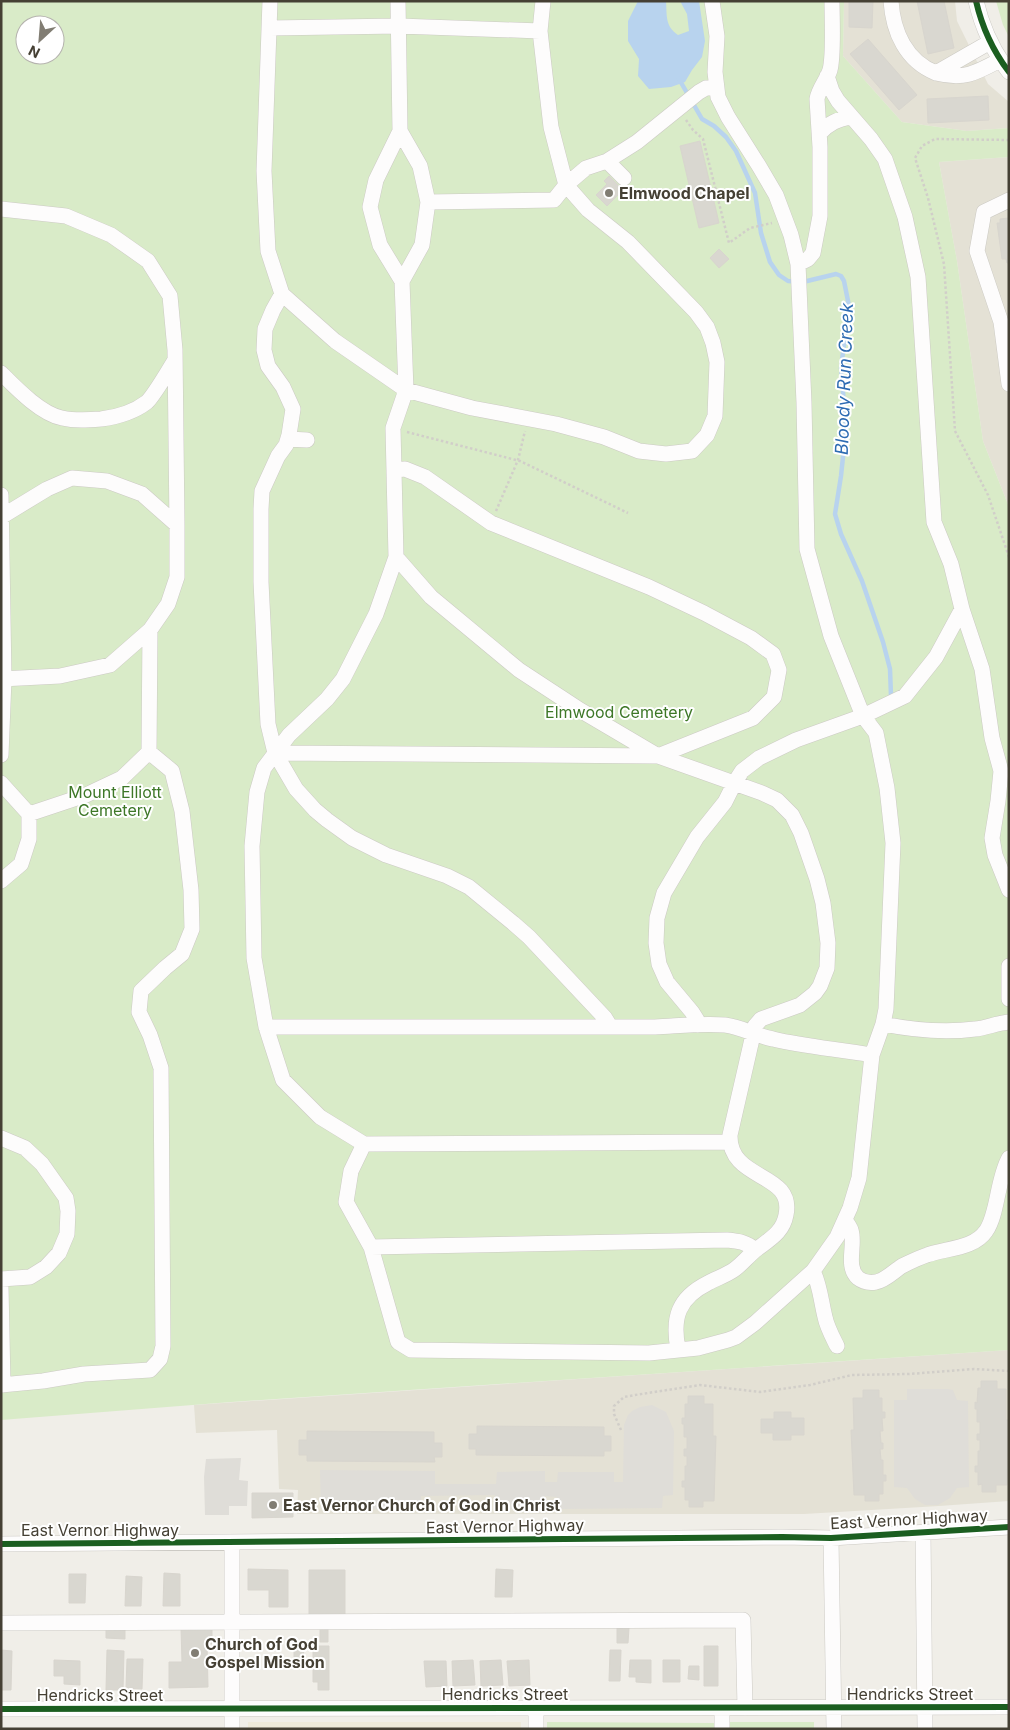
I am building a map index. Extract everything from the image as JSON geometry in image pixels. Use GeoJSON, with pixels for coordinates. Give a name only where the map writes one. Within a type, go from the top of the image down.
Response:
{"type":"FeatureCollection","features":[{"type":"Feature","properties":{"kind":"street"},"geometry":{"type":"LineString","coordinates":[[270,1],[264,171],[268,251],[282,294],[335,341],[406,390],[472,408],[556,424],[604,437],[639,451],[666,454],[692,451],[707,435],[715,416],[717,362],[713,343],[707,328],[689,305],[628,242],[588,210],[566,184],[551,127],[540,30],[543,1]]}},
{"type":"Feature","properties":{"kind":"street"},"geometry":{"type":"LineString","coordinates":[[398,1],[400,131],[376,180],[370,207],[380,245],[402,280],[406,390],[393,428],[396,557],[376,614],[343,680],[327,699],[289,735],[264,768],[259,784],[252,846],[254,958],[266,1027],[283,1080],[320,1117],[364,1144],[730,1142]]}},
{"type":"Feature","properties":{"kind":"street"},"geometry":{"type":"LineString","coordinates":[[364,1144],[352,1171],[346,1202],[371,1246],[398,1342],[411,1350],[649,1353],[708,1346],[736,1337],[774,1307],[813,1270],[837,1237],[856,1193],[872,1055],[886,1009],[893,843],[887,788],[876,733],[863,716],[831,636],[807,549],[799,276],[791,235],[778,201],[718,97],[715,72],[717,36],[712,1]]}},
{"type":"Feature","properties":{"kind":"street"},"geometry":{"type":"LineString","coordinates":[[799,276],[815,249],[820,216],[820,134],[817,99],[831,64],[832,1]]}},
{"type":"Feature","properties":{"kind":"street"},"geometry":{"type":"LineString","coordinates":[[891,1],[896,30],[906,50],[923,68],[950,77],[967,76],[1004,66],[990,42],[976,1]]}},
{"type":"Feature","properties":{"kind":"street"},"geometry":{"type":"LineString","coordinates":[[270,28],[399,26],[540,30]]}},
{"type":"Feature","properties":{"kind":"street"},"geometry":{"type":"LineString","coordinates":[[936,73],[990,42]]}},
{"type":"Feature","properties":{"kind":"street"},"geometry":{"type":"LineString","coordinates":[[827,76],[832,91],[885,159],[905,217],[918,276],[934,522],[951,564],[962,609],[982,669],[992,738],[1001,771],[992,838],[995,855],[1009,890]]}},
{"type":"Feature","properties":{"kind":"street"},"geometry":{"type":"LineString","coordinates":[[428,202],[554,200],[566,184],[586,168],[607,161],[637,142],[699,92],[706,88],[716,87]]}},
{"type":"Feature","properties":{"kind":"street"},"geometry":{"type":"LineString","coordinates":[[820,134],[826,126],[834,121],[851,117]]}},
{"type":"Feature","properties":{"kind":"street"},"geometry":{"type":"LineString","coordinates":[[400,131],[420,166],[428,202],[422,245],[402,280]]}},
{"type":"Feature","properties":{"kind":"street"},"geometry":{"type":"LineString","coordinates":[[607,161],[624,178]]}},
{"type":"Feature","properties":{"kind":"street"},"geometry":{"type":"LineString","coordinates":[[1009,200],[984,212],[977,251],[1001,322],[1009,384]]}},
{"type":"Feature","properties":{"kind":"street"},"geometry":{"type":"LineString","coordinates":[[1,209],[66,216],[111,235],[148,261],[170,296],[175,360],[177,525],[177,577],[168,604],[150,630],[110,664],[60,676],[3,679]]}},
{"type":"Feature","properties":{"kind":"street"},"geometry":{"type":"LineString","coordinates":[[282,294],[265,329],[264,350],[268,366],[283,387],[293,409],[286,446],[278,456],[262,491],[261,509],[260,582],[268,724],[275,753],[296,789],[314,810],[352,838],[386,855],[447,876],[468,887],[514,923],[548,956],[605,1018],[610,1026]]}},
{"type":"Feature","properties":{"kind":"street"},"geometry":{"type":"LineString","coordinates":[[1,373],[22,394],[40,407],[61,418],[86,420],[109,418],[128,413],[148,401],[175,360]]}},
{"type":"Feature","properties":{"kind":"street"},"geometry":{"type":"LineString","coordinates":[[288,439],[307,440]]}},
{"type":"Feature","properties":{"kind":"street"},"geometry":{"type":"LineString","coordinates":[[275,753],[658,756],[753,718],[774,697],[779,670],[773,654],[752,638],[649,587],[491,524],[425,477],[405,469],[395,470]]}},
{"type":"Feature","properties":{"kind":"street"},"geometry":{"type":"LineString","coordinates":[[2,517],[40,492],[72,478],[107,481],[142,494],[177,525]]}},
{"type":"Feature","properties":{"kind":"street"},"geometry":{"type":"LineString","coordinates":[[1,495],[3,679],[1,754]]}},
{"type":"Feature","properties":{"kind":"street"},"geometry":{"type":"LineString","coordinates":[[396,557],[431,598],[519,670],[580,710],[658,756],[711,776],[734,782],[777,800],[792,815],[801,833],[817,879],[824,911],[828,943],[827,968],[820,986],[814,993],[795,1007],[761,1019],[755,1026],[730,1135],[734,1155],[740,1162],[746,1168],[775,1184],[785,1196],[787,1214],[783,1226],[774,1237],[755,1250],[734,1269],[706,1284],[685,1301],[678,1313],[675,1326],[678,1349]]}},
{"type":"Feature","properties":{"kind":"street"},"geometry":{"type":"LineString","coordinates":[[698,1025],[695,1015],[673,991],[663,974],[657,953],[656,933],[657,918],[664,893],[697,837],[725,802],[734,782],[742,771],[752,762],[778,748],[863,716],[905,696],[936,657],[962,609]]}},
{"type":"Feature","properties":{"kind":"street"},"geometry":{"type":"LineString","coordinates":[[29,814],[86,795],[122,778],[149,752],[150,630]]}},
{"type":"Feature","properties":{"kind":"street"},"geometry":{"type":"LineString","coordinates":[[1,1287],[2,1385],[43,1382],[84,1374],[150,1370],[160,1360],[163,1346],[161,1068],[150,1035],[139,1012],[141,991],[182,954],[192,930],[190,890],[180,803],[172,771],[149,752]]}},
{"type":"Feature","properties":{"kind":"street"},"geometry":{"type":"LineString","coordinates":[[1,782],[29,814],[29,839],[21,864],[1,881]]}},
{"type":"Feature","properties":{"kind":"street"},"geometry":{"type":"LineString","coordinates":[[1009,966],[1009,999]]}},
{"type":"Feature","properties":{"kind":"street"},"geometry":{"type":"LineString","coordinates":[[883,1024],[946,1032],[976,1029],[1009,1022]]}},
{"type":"Feature","properties":{"kind":"street"},"geometry":{"type":"LineString","coordinates":[[266,1027],[725,1026],[740,1028],[787,1042],[872,1055]]}},
{"type":"Feature","properties":{"kind":"street"},"geometry":{"type":"LineString","coordinates":[[1,1138],[25,1148],[42,1164],[66,1198],[68,1211],[67,1234],[59,1253],[46,1267],[30,1277],[1,1279]]}},
{"type":"Feature","properties":{"kind":"street"},"geometry":{"type":"LineString","coordinates":[[845,1220],[851,1229],[853,1240],[851,1259],[853,1272],[861,1280],[868,1282],[880,1281],[912,1261],[935,1252],[971,1243],[983,1235],[989,1225],[1001,1175],[1009,1158]]}},
{"type":"Feature","properties":{"kind":"street"},"geometry":{"type":"LineString","coordinates":[[371,1246],[727,1240],[742,1242],[750,1245],[755,1250]]}},
{"type":"Feature","properties":{"kind":"street"},"geometry":{"type":"LineString","coordinates":[[813,1270],[820,1288],[825,1317],[837,1346]]}},
{"type":"Feature","properties":{"kind":"street","name":"East Vernor Highway"},"geometry":{"type":"LineString","coordinates":[[1,1544],[831,1538],[1009,1527]]}},
{"type":"Feature","properties":{"kind":"street"},"geometry":{"type":"LineString","coordinates":[[923,1532],[925,1729]]}},
{"type":"Feature","properties":{"kind":"street"},"geometry":{"type":"LineString","coordinates":[[831,1538],[834,1729]]}},
{"type":"Feature","properties":{"kind":"street"},"geometry":{"type":"LineString","coordinates":[[232,1543],[232,1729]]}},
{"type":"Feature","properties":{"kind":"street"},"geometry":{"type":"LineString","coordinates":[[1,1623],[742,1620],[745,1708]]}},
{"type":"Feature","properties":{"kind":"street","name":"Hendricks Street"},"geometry":{"type":"LineString","coordinates":[[1,1709],[1009,1707]]}},
{"type":"Feature","properties":{"kind":"street"},"geometry":{"type":"LineString","coordinates":[[536,1708],[536,1729]]}},
{"type":"Feature","properties":{"kind":"street"},"geometry":{"type":"LineString","coordinates":[[722,1708],[722,1729]]}},
{"type":"Feature","properties":{"kind":"path"},"geometry":{"type":"LineString","coordinates":[[683,104],[693,130],[703,139],[728,243],[750,228],[764,225]]}},
{"type":"Feature","properties":{"kind":"path"},"geometry":{"type":"LineString","coordinates":[[1009,140],[935,139],[922,146],[915,158],[928,198],[944,264],[955,431],[988,495],[1009,557]]}},
{"type":"Feature","properties":{"kind":"path"},"geometry":{"type":"LineString","coordinates":[[491,524],[518,460],[528,418]]}},
{"type":"Feature","properties":{"kind":"path"},"geometry":{"type":"LineString","coordinates":[[393,428],[518,460],[628,513]]}},
{"type":"Feature","properties":{"kind":"path"},"geometry":{"type":"LineString","coordinates":[[621,1430],[614,1414],[614,1406],[624,1397],[700,1385],[760,1392],[801,1387],[852,1375],[909,1374],[974,1369],[1009,1371]]}},
{"type":"Feature","properties":{"kind":"shaded area"},"geometry":{"type":"Polygon","coordinates":[[[844,1],[955,1],[957,21],[988,84],[1009,102],[1009,128],[967,131],[902,122],[843,56],[844,1]]]}},
{"type":"Feature","properties":{"kind":"shaded area"},"geometry":{"type":"Polygon","coordinates":[[[1009,157],[1009,507],[983,441],[957,261],[939,162],[1009,157]]]}},
{"type":"Feature","properties":{"kind":"shaded area"},"geometry":{"type":"Polygon","coordinates":[[[1009,1350],[1009,1501],[804,1514],[297,1514],[298,1490],[279,1489],[277,1430],[196,1433],[194,1405],[1009,1350]]]}},
{"type":"Feature","properties":{"kind":"shaded area"},"geometry":{"type":"Polygon","coordinates":[[[907,1389],[948,1389],[953,1390],[957,1400],[968,1401],[969,1487],[957,1488],[950,1498],[938,1505],[925,1505],[915,1499],[907,1488],[894,1487],[894,1400],[907,1400],[907,1389]]]}},
{"type":"Feature","properties":{"kind":"shaded area"},"geometry":{"type":"Polygon","coordinates":[[[652,1405],[666,1412],[674,1431],[673,1495],[663,1496],[662,1508],[558,1509],[557,1497],[544,1496],[544,1509],[495,1510],[495,1495],[421,1496],[421,1509],[321,1509],[320,1470],[435,1471],[435,1484],[496,1484],[497,1472],[545,1471],[545,1482],[557,1482],[558,1472],[614,1472],[614,1482],[623,1482],[624,1425],[632,1411],[640,1407],[652,1405]]]}},
{"type":"Feature","properties":{"kind":"shaded area"},"geometry":{"type":"Polygon","coordinates":[[[241,1458],[239,1480],[248,1481],[247,1506],[229,1506],[229,1515],[205,1515],[204,1477],[206,1459],[241,1458]]]}},
{"type":"Feature","properties":{"kind":"shaded area"},"geometry":{"type":"Polygon","coordinates":[[[248,1722],[521,1722],[521,1729],[248,1729],[248,1722]]]}},
{"type":"Feature","properties":{"kind":"green space","name":"Elmwood Cemetery"},"geometry":{"type":"Polygon","coordinates":[[[1,1],[844,1],[843,56],[902,122],[967,131],[1009,128],[1009,157],[939,162],[957,261],[983,441],[1009,507],[1009,1350],[231,1402],[1,1420],[1,1]]]}},
{"type":"Feature","properties":{"kind":"green space"},"geometry":{"type":"Polygon","coordinates":[[[996,1],[1009,1],[1009,37],[1003,25],[996,1]]]}},
{"type":"Feature","properties":{"kind":"green space"},"geometry":{"type":"Polygon","coordinates":[[[547,1722],[716,1723],[716,1729],[547,1729],[547,1722]]]}},
{"type":"Feature","properties":{"kind":"green space"},"geometry":{"type":"Polygon","coordinates":[[[728,1722],[814,1722],[814,1729],[728,1729],[728,1722]]]}},
{"type":"Feature","properties":{"kind":"water"},"geometry":{"type":"Polygon","coordinates":[[[638,1],[666,1],[669,24],[678,35],[689,31],[687,14],[680,1],[699,1],[705,41],[702,57],[685,82],[671,87],[649,89],[638,76],[639,59],[628,41],[628,21],[638,1]]]}},
{"type":"Feature","properties":{"kind":"building"},"geometry":{"type":"Polygon","coordinates":[[[849,1],[873,1],[872,28],[849,27],[849,1]]]}},
{"type":"Feature","properties":{"kind":"building"},"geometry":{"type":"Polygon","coordinates":[[[917,1],[944,1],[954,48],[928,54],[917,1]]]}},
{"type":"Feature","properties":{"kind":"building"},"geometry":{"type":"Polygon","coordinates":[[[868,39],[917,95],[899,110],[850,54],[868,39]]]}},
{"type":"Feature","properties":{"kind":"building"},"geometry":{"type":"Polygon","coordinates":[[[988,96],[989,120],[928,123],[927,99],[988,96]]]}},
{"type":"Feature","properties":{"kind":"building"},"geometry":{"type":"Polygon","coordinates":[[[700,141],[719,223],[699,228],[680,146],[700,141]]]}},
{"type":"Feature","properties":{"kind":"building","name":"Elmwood Chapel"},"geometry":{"type":"Polygon","coordinates":[[[609,176],[623,190],[607,206],[596,195],[607,184],[604,181],[609,176]]]}},
{"type":"Feature","properties":{"kind":"building"},"geometry":{"type":"Polygon","coordinates":[[[1009,218],[1009,263],[1007,263],[1006,259],[1002,259],[997,223],[1000,223],[1000,219],[1009,218]]]}},
{"type":"Feature","properties":{"kind":"building"},"geometry":{"type":"Polygon","coordinates":[[[719,249],[729,259],[719,268],[710,258],[719,249]]]}},
{"type":"Feature","properties":{"kind":"building"},"geometry":{"type":"Polygon","coordinates":[[[981,1381],[997,1381],[997,1389],[1006,1389],[1006,1420],[1009,1420],[1007,1485],[996,1485],[996,1492],[982,1492],[982,1484],[978,1485],[978,1472],[975,1472],[975,1466],[978,1466],[978,1451],[980,1451],[980,1440],[977,1440],[977,1434],[980,1434],[980,1422],[977,1422],[975,1402],[977,1403],[978,1388],[981,1388],[981,1381]]]}},
{"type":"Feature","properties":{"kind":"building"},"geometry":{"type":"Polygon","coordinates":[[[863,1390],[879,1390],[879,1398],[882,1398],[882,1412],[885,1412],[885,1418],[882,1418],[883,1431],[880,1431],[883,1449],[880,1449],[881,1460],[883,1460],[883,1475],[886,1475],[886,1481],[883,1481],[883,1494],[879,1494],[879,1501],[865,1501],[865,1495],[854,1495],[851,1430],[854,1430],[853,1398],[863,1398],[863,1390]]]}},
{"type":"Feature","properties":{"kind":"building"},"geometry":{"type":"Polygon","coordinates":[[[688,1396],[704,1396],[704,1404],[713,1404],[713,1436],[716,1436],[714,1501],[703,1501],[703,1507],[689,1507],[689,1500],[685,1500],[685,1487],[682,1487],[682,1481],[685,1481],[685,1466],[687,1466],[687,1456],[684,1456],[684,1449],[687,1449],[687,1437],[684,1437],[682,1418],[685,1418],[685,1404],[688,1404],[688,1396]]]}},
{"type":"Feature","properties":{"kind":"building"},"geometry":{"type":"Polygon","coordinates":[[[774,1412],[791,1412],[791,1418],[804,1418],[804,1435],[791,1435],[791,1440],[773,1440],[773,1433],[761,1433],[761,1419],[774,1419],[774,1412]]]}},
{"type":"Feature","properties":{"kind":"building"},"geometry":{"type":"Polygon","coordinates":[[[477,1426],[604,1427],[604,1436],[611,1436],[611,1451],[604,1451],[604,1456],[476,1455],[476,1449],[469,1449],[469,1434],[477,1434],[477,1426]]]}},
{"type":"Feature","properties":{"kind":"building"},"geometry":{"type":"Polygon","coordinates":[[[307,1431],[434,1432],[434,1443],[442,1443],[442,1457],[434,1457],[435,1462],[307,1461],[307,1455],[299,1455],[299,1440],[307,1440],[307,1431]]]}},
{"type":"Feature","properties":{"kind":"building","name":"East Vernor Church of God in Christ"},"geometry":{"type":"Polygon","coordinates":[[[252,1493],[293,1493],[293,1517],[252,1518],[252,1493]]]}},
{"type":"Feature","properties":{"kind":"building"},"geometry":{"type":"Polygon","coordinates":[[[248,1569],[288,1570],[288,1607],[269,1607],[269,1590],[248,1590],[248,1569]]]}},
{"type":"Feature","properties":{"kind":"building"},"geometry":{"type":"Polygon","coordinates":[[[496,1569],[513,1570],[512,1597],[495,1597],[496,1569]]]}},
{"type":"Feature","properties":{"kind":"building"},"geometry":{"type":"Polygon","coordinates":[[[309,1570],[345,1570],[345,1615],[309,1615],[309,1570]]]}},
{"type":"Feature","properties":{"kind":"building"},"geometry":{"type":"Polygon","coordinates":[[[164,1573],[180,1574],[180,1606],[163,1606],[164,1573]]]}},
{"type":"Feature","properties":{"kind":"building"},"geometry":{"type":"Polygon","coordinates":[[[69,1574],[86,1574],[85,1603],[69,1603],[69,1574]]]}},
{"type":"Feature","properties":{"kind":"building"},"geometry":{"type":"Polygon","coordinates":[[[126,1576],[142,1577],[141,1606],[125,1606],[126,1576]]]}},
{"type":"Feature","properties":{"kind":"building"},"geometry":{"type":"Polygon","coordinates":[[[106,1627],[125,1627],[125,1639],[106,1638],[106,1627]]]}},
{"type":"Feature","properties":{"kind":"building","name":"Church of God Gospel Mission"},"geometry":{"type":"Polygon","coordinates":[[[181,1628],[212,1628],[212,1644],[207,1644],[208,1687],[169,1688],[169,1662],[182,1662],[181,1628]]]}},
{"type":"Feature","properties":{"kind":"building"},"geometry":{"type":"Polygon","coordinates":[[[617,1628],[629,1628],[628,1643],[617,1643],[617,1628]]]}},
{"type":"Feature","properties":{"kind":"building"},"geometry":{"type":"Polygon","coordinates":[[[320,1629],[328,1629],[328,1642],[320,1642],[320,1629]]]}},
{"type":"Feature","properties":{"kind":"building"},"geometry":{"type":"Polygon","coordinates":[[[294,1645],[303,1645],[304,1658],[294,1659],[294,1645]]]}},
{"type":"Feature","properties":{"kind":"building"},"geometry":{"type":"Polygon","coordinates":[[[313,1646],[329,1646],[329,1690],[318,1690],[318,1682],[313,1682],[313,1646]]]}},
{"type":"Feature","properties":{"kind":"building"},"geometry":{"type":"Polygon","coordinates":[[[704,1646],[718,1646],[718,1686],[704,1686],[704,1646]]]}},
{"type":"Feature","properties":{"kind":"building"},"geometry":{"type":"Polygon","coordinates":[[[1,1650],[12,1651],[11,1690],[1,1690],[1,1650]]]}},
{"type":"Feature","properties":{"kind":"building"},"geometry":{"type":"Polygon","coordinates":[[[107,1650],[124,1651],[123,1690],[106,1690],[107,1650]]]}},
{"type":"Feature","properties":{"kind":"building"},"geometry":{"type":"Polygon","coordinates":[[[610,1650],[621,1650],[620,1681],[609,1681],[610,1650]]]}},
{"type":"Feature","properties":{"kind":"building"},"geometry":{"type":"Polygon","coordinates":[[[127,1659],[143,1659],[142,1689],[126,1688],[127,1659]]]}},
{"type":"Feature","properties":{"kind":"building"},"geometry":{"type":"Polygon","coordinates":[[[54,1660],[80,1661],[80,1685],[64,1684],[64,1676],[54,1676],[54,1660]]]}},
{"type":"Feature","properties":{"kind":"building"},"geometry":{"type":"Polygon","coordinates":[[[473,1660],[475,1685],[453,1686],[452,1661],[473,1660]]]}},
{"type":"Feature","properties":{"kind":"building"},"geometry":{"type":"Polygon","coordinates":[[[501,1660],[503,1685],[481,1686],[480,1661],[501,1660]]]}},
{"type":"Feature","properties":{"kind":"building"},"geometry":{"type":"Polygon","coordinates":[[[529,1660],[530,1685],[509,1686],[507,1661],[529,1660]]]}},
{"type":"Feature","properties":{"kind":"building"},"geometry":{"type":"Polygon","coordinates":[[[630,1660],[651,1660],[651,1683],[636,1682],[636,1677],[629,1677],[630,1660]]]}},
{"type":"Feature","properties":{"kind":"building"},"geometry":{"type":"Polygon","coordinates":[[[663,1660],[680,1660],[680,1682],[663,1682],[663,1660]]]}},
{"type":"Feature","properties":{"kind":"building"},"geometry":{"type":"Polygon","coordinates":[[[424,1661],[446,1661],[447,1686],[426,1687],[424,1661]]]}},
{"type":"Feature","properties":{"kind":"building"},"geometry":{"type":"Polygon","coordinates":[[[689,1666],[699,1666],[699,1680],[688,1679],[689,1666]]]}},
{"type":"Feature","properties":{"kind":"waterway","name":"Bloody Run Creek"},"geometry":{"type":"LineString","coordinates":[[679,79],[702,119],[714,126],[726,137],[736,151],[755,193],[761,233],[770,262],[779,275],[788,281],[803,282],[836,274],[841,276],[844,281],[849,306],[841,368],[846,428],[835,514],[841,534],[862,581],[883,642],[890,669],[891,696]]}},
{"type":"Feature","properties":{"kind":"cycle path"},"geometry":{"type":"LineString","coordinates":[[976,1],[981,20],[989,38],[1009,72]]}},
{"type":"Feature","properties":{"kind":"cycle path"},"geometry":{"type":"LineString","coordinates":[[1,1544],[831,1538],[1009,1527]]}},
{"type":"Feature","properties":{"kind":"cycle path"},"geometry":{"type":"LineString","coordinates":[[1,1709],[1009,1707]]}},
{"type":"Feature","properties":{"kind":"place","name":"Elmwood Chapel"},"geometry":{"type":"Point","coordinates":[609,193]}},
{"type":"Feature","properties":{"kind":"place","name":"East Vernor Church of God in Christ"},"geometry":{"type":"Point","coordinates":[273,1505]}},
{"type":"Feature","properties":{"kind":"place","name":"Church of God Gospel Mission"},"geometry":{"type":"Point","coordinates":[195,1653]}},
{"type":"Feature","properties":{"kind":"park label","name":"Mount Elliott Cemetery"},"geometry":{"type":"Point","coordinates":[115,801]}}]}
